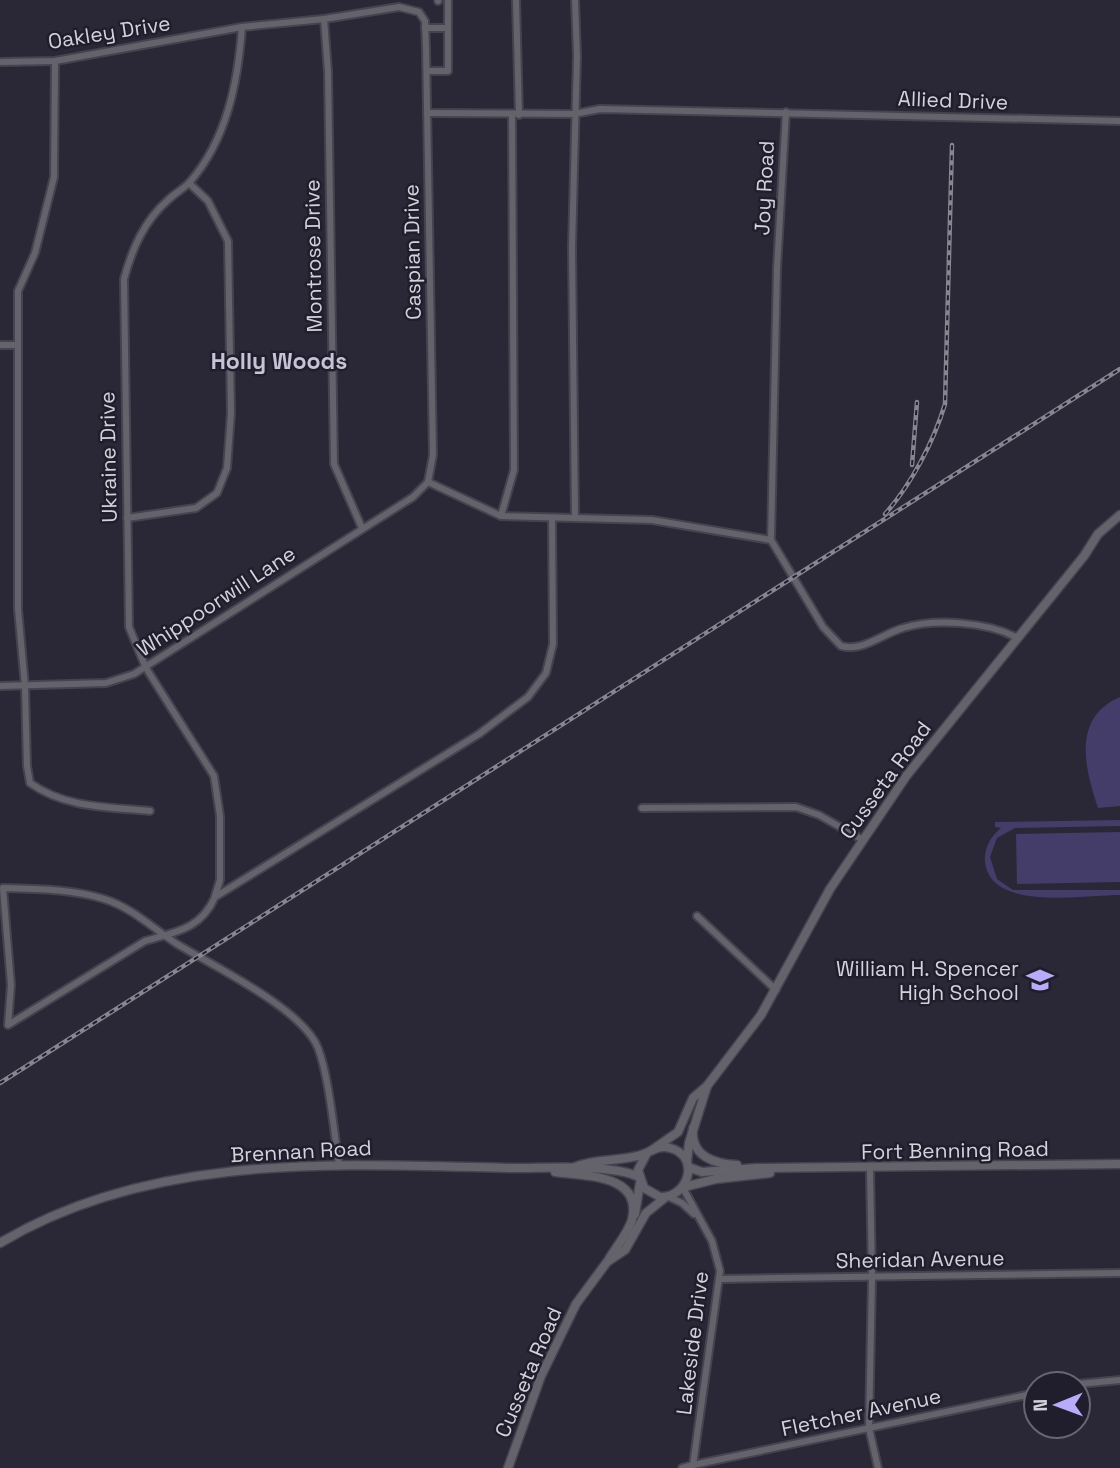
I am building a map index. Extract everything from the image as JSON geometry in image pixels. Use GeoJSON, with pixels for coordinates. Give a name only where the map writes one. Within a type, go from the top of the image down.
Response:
{"type":"FeatureCollection","features":[{"type":"Feature","properties":{"kind":"street"},"geometry":{"type":"LineString","coordinates":[[427,71],[448,71],[448,0]]}},
{"type":"Feature","properties":{"kind":"street"},"geometry":{"type":"LineString","coordinates":[[501,516],[514,470],[516,0]]}},
{"type":"Feature","properties":{"kind":"street"},"geometry":{"type":"LineString","coordinates":[[575,0],[578,55],[575,114],[575,518]]}},
{"type":"Feature","properties":{"kind":"street","name":"Oakley Drive"},"geometry":{"type":"LineString","coordinates":[[0,62],[55,61],[242,27],[324,19],[408,6],[419,12],[425,24]]}},
{"type":"Feature","properties":{"kind":"street","name":"Montrose Drive"},"geometry":{"type":"LineString","coordinates":[[324,19],[328,72],[334,464],[362,528]]}},
{"type":"Feature","properties":{"kind":"street"},"geometry":{"type":"LineString","coordinates":[[425,24],[448,28]]}},
{"type":"Feature","properties":{"kind":"street","name":"Caspian Drive"},"geometry":{"type":"LineString","coordinates":[[425,24],[433,454],[428,482]]}},
{"type":"Feature","properties":{"kind":"street","name":"Ukraine Drive"},"geometry":{"type":"LineString","coordinates":[[215,897],[220,880],[220,833],[214,776],[146,668],[129,627],[124,279],[133,244],[165,202],[189,183],[218,139],[229,110],[240,64],[242,27]]}},
{"type":"Feature","properties":{"kind":"street"},"geometry":{"type":"LineString","coordinates":[[55,61],[54,177],[35,253],[18,291],[18,609],[25,686],[27,766],[30,782],[44,792],[69,803],[149,811]]}},
{"type":"Feature","properties":{"kind":"street","name":"Joy Road"},"geometry":{"type":"LineString","coordinates":[[515,115],[575,114],[600,108],[786,112],[777,268],[771,540]]}},
{"type":"Feature","properties":{"kind":"street","name":"Allied Drive"},"geometry":{"type":"LineString","coordinates":[[786,112],[1120,121]]}},
{"type":"Feature","properties":{"kind":"street"},"geometry":{"type":"LineString","coordinates":[[427,113],[515,115]]}},
{"type":"Feature","properties":{"kind":"street"},"geometry":{"type":"LineString","coordinates":[[127,518],[196,508],[217,492],[228,468],[231,413],[228,241],[208,201],[189,183]]}},
{"type":"Feature","properties":{"kind":"street"},"geometry":{"type":"LineString","coordinates":[[0,345],[17,345]]}},
{"type":"Feature","properties":{"kind":"street"},"geometry":{"type":"LineString","coordinates":[[428,482],[501,516],[652,520],[771,540],[823,627],[841,646],[860,647],[899,629],[931,623],[984,627],[1016,637]]}},
{"type":"Feature","properties":{"kind":"street","name":"Whippoorwill Lane"},"geometry":{"type":"LineString","coordinates":[[0,686],[106,683],[146,668],[413,497],[428,482]]}},
{"type":"Feature","properties":{"kind":"street","name":"Cusseta Road"},"geometry":{"type":"LineString","coordinates":[[649,1151],[678,1132],[693,1098],[707,1086],[776,990],[830,890],[907,775],[1084,556],[1098,534],[1120,515]]}},
{"type":"Feature","properties":{"kind":"street"},"geometry":{"type":"LineString","coordinates":[[339,1164],[318,1047],[283,1009],[164,936],[150,925],[106,900],[73,892],[3,888],[10,985],[8,1025],[145,941],[164,936],[192,926],[207,915],[215,897],[479,734],[528,697],[546,673],[553,644],[552,518]]}},
{"type":"Feature","properties":{"kind":"street"},"geometry":{"type":"LineString","coordinates":[[642,808],[796,807],[819,815],[863,840]]}},
{"type":"Feature","properties":{"kind":"street"},"geometry":{"type":"LineString","coordinates":[[697,916],[776,990]]}},
{"type":"Feature","properties":{"kind":"street"},"geometry":{"type":"LineString","coordinates":[[0,984],[10,985]]}},
{"type":"Feature","properties":{"kind":"street","name":"Cusseta Road"},"geometry":{"type":"LineString","coordinates":[[687,1165],[693,1128],[707,1086]]}},
{"type":"Feature","properties":{"kind":"street"},"geometry":{"type":"LineString","coordinates":[[693,1128],[695,1146],[709,1160],[720,1164],[757,1168]]}},
{"type":"Feature","properties":{"kind":"street"},"geometry":{"type":"LineString","coordinates":[[607,1262],[631,1223],[638,1206],[639,1164],[649,1151],[669,1147],[680,1153],[687,1165],[683,1187],[667,1197],[654,1196],[640,1180]]}},
{"type":"Feature","properties":{"kind":"street","name":"Brennan Road"},"geometry":{"type":"LineString","coordinates":[[575,1167],[615,1162],[649,1151]]}},
{"type":"Feature","properties":{"kind":"street","name":"Brennan Road"},"geometry":{"type":"LineString","coordinates":[[0,1243],[60,1214],[124,1192],[184,1178],[272,1166],[339,1164],[575,1167],[627,1171],[640,1180]]}},
{"type":"Feature","properties":{"kind":"street","name":"Fort Benning Road"},"geometry":{"type":"LineString","coordinates":[[687,1165],[702,1172],[757,1168],[870,1169],[1120,1164]]}},
{"type":"Feature","properties":{"kind":"street"},"geometry":{"type":"LineString","coordinates":[[532,1168],[618,1183],[630,1196],[631,1223]]}},
{"type":"Feature","properties":{"kind":"street","name":"Fort Benning Road"},"geometry":{"type":"LineString","coordinates":[[683,1187],[716,1179],[790,1169]]}},
{"type":"Feature","properties":{"kind":"street"},"geometry":{"type":"LineString","coordinates":[[870,1169],[872,1278],[869,1428],[877,1468]]}},
{"type":"Feature","properties":{"kind":"street","name":"Lakeside Drive"},"geometry":{"type":"LineString","coordinates":[[683,1187],[712,1241],[720,1279],[693,1465]]}},
{"type":"Feature","properties":{"kind":"street","name":"Cusseta Road"},"geometry":{"type":"LineString","coordinates":[[508,1468],[553,1347],[576,1304],[607,1262],[625,1250],[646,1213],[667,1197]]}},
{"type":"Feature","properties":{"kind":"street","name":"Lakeside Drive"},"geometry":{"type":"LineString","coordinates":[[667,1197],[682,1203],[698,1218]]}},
{"type":"Feature","properties":{"kind":"street","name":"Sheridan Avenue"},"geometry":{"type":"LineString","coordinates":[[720,1279],[1120,1273]]}},
{"type":"Feature","properties":{"kind":"street"},"geometry":{"type":"LineString","coordinates":[[1092,1383],[1120,1380]]}},
{"type":"Feature","properties":{"kind":"street","name":"Fletcher Avenue"},"geometry":{"type":"LineString","coordinates":[[693,1465],[1022,1396]]}},
{"type":"Feature","properties":{"kind":"street"},"geometry":{"type":"LineString","coordinates":[[682,1468],[693,1465]]}},
{"type":"Feature","properties":{"kind":"shaded area"},"geometry":{"type":"Polygon","coordinates":[[[1120,697],[1120,806],[1098,808],[1086,761],[1088,731],[1104,706],[1120,697]]]}},
{"type":"Feature","properties":{"kind":"shaded area"},"geometry":{"type":"Polygon","coordinates":[[[1120,820],[1120,826],[1015,828],[997,838],[990,857],[997,879],[1013,890],[1120,890],[1120,895],[1040,897],[1003,888],[990,877],[985,856],[989,843],[1001,828],[995,827],[995,822],[1120,820]]]}},
{"type":"Feature","properties":{"kind":"shaded area"},"geometry":{"type":"Polygon","coordinates":[[[1120,832],[1120,882],[1017,884],[1016,834],[1120,832]]]}},
{"type":"Feature","properties":{"kind":"railway"},"geometry":{"type":"LineString","coordinates":[[885,514],[921,462],[945,404],[952,145]]}},
{"type":"Feature","properties":{"kind":"railway"},"geometry":{"type":"LineString","coordinates":[[0,1083],[1120,369]]}},
{"type":"Feature","properties":{"kind":"railway"},"geometry":{"type":"LineString","coordinates":[[912,465],[917,402]]}},
{"type":"Feature","properties":{"kind":"place","name":"William H. Spencer High School"},"geometry":{"type":"Point","coordinates":[1040,980]}},
{"type":"Feature","properties":{"kind":"district","name":"Holly Woods"},"geometry":{"type":"Point","coordinates":[279,361]}}]}
